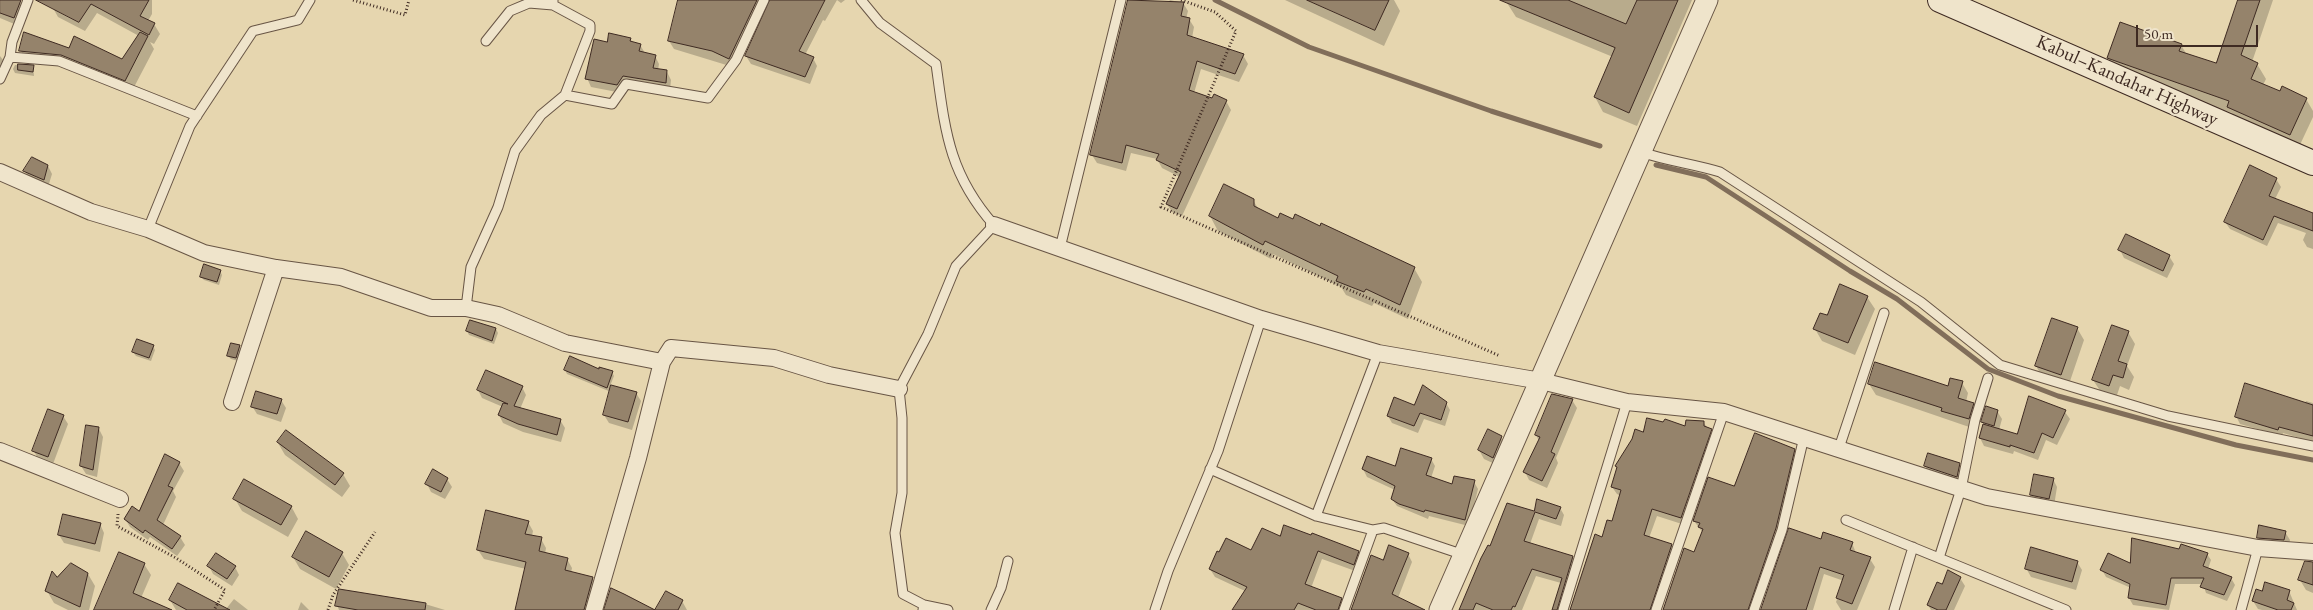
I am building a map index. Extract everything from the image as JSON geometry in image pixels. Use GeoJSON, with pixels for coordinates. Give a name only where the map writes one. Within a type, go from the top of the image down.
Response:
{"type":"FeatureCollection","features":[{"type":"Feature","properties":{"kind":"main road","name":"Kabul–Kandahar Highway"},"geometry":{"type":"LineString","coordinates":[[1940,0],[2313,162]]}},
{"type":"Feature","properties":{"kind":"street"},"geometry":{"type":"LineString","coordinates":[[1440,610],[1707,0]]}},
{"type":"Feature","properties":{"kind":"street"},"geometry":{"type":"LineString","coordinates":[[0,172],[91,212],[148,229],[204,253],[276,268],[341,277],[431,308],[466,308],[498,315],[565,343],[662,362]]}},
{"type":"Feature","properties":{"kind":"street"},"geometry":{"type":"LineString","coordinates":[[994,225],[1262,319],[1378,353],[1541,381],[1627,402],[1724,412],[1987,497],[2258,548],[2313,552]]}},
{"type":"Feature","properties":{"kind":"street"},"geometry":{"type":"LineString","coordinates":[[232,402],[276,268]]}},
{"type":"Feature","properties":{"kind":"street"},"geometry":{"type":"LineString","coordinates":[[594,610],[638,458],[662,362],[670,348],[774,358],[830,375],[899,389]]}},
{"type":"Feature","properties":{"kind":"street"},"geometry":{"type":"LineString","coordinates":[[0,451],[120,499]]}},
{"type":"Feature","properties":{"kind":"lane"},"geometry":{"type":"LineString","coordinates":[[0,79],[10,57],[12,42],[28,0]]}},
{"type":"Feature","properties":{"kind":"lane"},"geometry":{"type":"LineString","coordinates":[[148,229],[190,126],[254,32],[298,20],[310,0]]}},
{"type":"Feature","properties":{"kind":"lane"},"geometry":{"type":"LineString","coordinates":[[565,95],[612,104],[626,84],[708,98],[736,60],[764,0]]}},
{"type":"Feature","properties":{"kind":"lane"},"geometry":{"type":"LineString","coordinates":[[861,0],[880,23],[936,64],[945,126],[958,173],[975,204],[994,225],[956,266],[928,334],[899,389],[902,418],[902,493],[895,533],[903,594],[923,607],[948,610]]}},
{"type":"Feature","properties":{"kind":"lane"},"geometry":{"type":"LineString","coordinates":[[1060,248],[1121,0]]}},
{"type":"Feature","properties":{"kind":"lane"},"geometry":{"type":"LineString","coordinates":[[466,308],[470,267],[498,206],[515,150],[540,114],[565,95],[590,25],[553,2],[529,3],[510,11],[486,41]]}},
{"type":"Feature","properties":{"kind":"lane"},"geometry":{"type":"LineString","coordinates":[[10,57],[59,61],[197,116]]}},
{"type":"Feature","properties":{"kind":"lane"},"geometry":{"type":"LineString","coordinates":[[1641,152],[1664,160],[1694,164],[1720,172],[1922,302],[2000,365],[2168,416],[2313,446]]}},
{"type":"Feature","properties":{"kind":"lane"},"geometry":{"type":"LineString","coordinates":[[1839,448],[1884,313]]}},
{"type":"Feature","properties":{"kind":"lane"},"geometry":{"type":"LineString","coordinates":[[1155,610],[1168,571],[1210,469],[1262,319]]}},
{"type":"Feature","properties":{"kind":"lane"},"geometry":{"type":"LineString","coordinates":[[1316,516],[1378,353]]}},
{"type":"Feature","properties":{"kind":"lane"},"geometry":{"type":"LineString","coordinates":[[1938,558],[1962,489],[1974,420],[1988,378]]}},
{"type":"Feature","properties":{"kind":"lane"},"geometry":{"type":"LineString","coordinates":[[1563,610],[1627,402]]}},
{"type":"Feature","properties":{"kind":"lane"},"geometry":{"type":"LineString","coordinates":[[1656,610],[1724,412]]}},
{"type":"Feature","properties":{"kind":"lane"},"geometry":{"type":"LineString","coordinates":[[1757,609],[1782,530],[1804,437]]}},
{"type":"Feature","properties":{"kind":"lane"},"geometry":{"type":"LineString","coordinates":[[1210,469],[1316,516],[1373,530],[1384,528],[1464,555]]}},
{"type":"Feature","properties":{"kind":"lane"},"geometry":{"type":"LineString","coordinates":[[1846,520],[2066,610]]}},
{"type":"Feature","properties":{"kind":"lane"},"geometry":{"type":"LineString","coordinates":[[1344,610],[1373,530]]}},
{"type":"Feature","properties":{"kind":"lane"},"geometry":{"type":"LineString","coordinates":[[1894,610],[1913,547]]}},
{"type":"Feature","properties":{"kind":"lane"},"geometry":{"type":"LineString","coordinates":[[2241,610],[2258,548]]}},
{"type":"Feature","properties":{"kind":"lane"},"geometry":{"type":"LineString","coordinates":[[991,610],[1001,588],[1008,561]]}},
{"type":"Feature","properties":{"kind":"path"},"geometry":{"type":"LineString","coordinates":[[353,0],[405,15],[408,0]]}},
{"type":"Feature","properties":{"kind":"path"},"geometry":{"type":"LineString","coordinates":[[1181,0],[1215,12],[1236,31],[1161,207],[1502,357]]}},
{"type":"Feature","properties":{"kind":"path"},"geometry":{"type":"LineString","coordinates":[[120,499],[117,526],[176,558],[225,590],[214,610]]}},
{"type":"Feature","properties":{"kind":"path"},"geometry":{"type":"LineString","coordinates":[[328,610],[333,595],[375,532]]}},
{"type":"Feature","properties":{"kind":"building"},"geometry":{"type":"Polygon","coordinates":[[[0,0],[21,0],[14,18],[0,13],[0,0]]]}},
{"type":"Feature","properties":{"kind":"building"},"geometry":{"type":"Polygon","coordinates":[[[36,0],[149,0],[140,16],[155,23],[149,35],[91,4],[79,22],[36,0]]]}},
{"type":"Feature","properties":{"kind":"building"},"geometry":{"type":"Polygon","coordinates":[[[678,0],[757,0],[729,59],[712,51],[668,41],[678,0]]]}},
{"type":"Feature","properties":{"kind":"building"},"geometry":{"type":"Polygon","coordinates":[[[770,0],[825,0],[799,51],[814,57],[805,77],[745,56],[770,0]]]}},
{"type":"Feature","properties":{"kind":"building"},"geometry":{"type":"Polygon","coordinates":[[[1128,0],[1184,2],[1181,16],[1190,18],[1187,35],[1244,54],[1235,74],[1197,61],[1189,90],[1212,98],[1214,94],[1227,100],[1177,209],[1166,204],[1181,172],[1156,160],[1159,154],[1126,145],[1122,163],[1090,155],[1128,0]]]}},
{"type":"Feature","properties":{"kind":"building"},"geometry":{"type":"Polygon","coordinates":[[[1307,0],[1389,0],[1375,30],[1307,0]]]}},
{"type":"Feature","properties":{"kind":"building"},"geometry":{"type":"Polygon","coordinates":[[[1500,0],[1568,0],[1626,24],[1637,0],[1678,0],[1629,113],[1594,97],[1615,48],[1500,0]]]}},
{"type":"Feature","properties":{"kind":"building"},"geometry":{"type":"Polygon","coordinates":[[[2238,0],[2260,0],[2241,55],[2258,63],[2251,79],[2280,91],[2282,86],[2307,98],[2290,135],[2227,107],[2229,101],[2107,58],[2120,22],[2182,44],[2179,51],[2216,63],[2238,0]]]}},
{"type":"Feature","properties":{"kind":"building"},"geometry":{"type":"Polygon","coordinates":[[[24,32],[69,48],[74,36],[122,59],[140,32],[148,36],[125,81],[61,55],[19,51],[24,32]]]}},
{"type":"Feature","properties":{"kind":"building"},"geometry":{"type":"Polygon","coordinates":[[[609,33],[631,38],[630,41],[641,44],[639,51],[656,55],[653,68],[667,70],[666,83],[623,76],[617,85],[585,79],[594,39],[607,42],[609,33]]]}},
{"type":"Feature","properties":{"kind":"building"},"geometry":{"type":"Polygon","coordinates":[[[18,64],[34,65],[33,72],[18,70],[18,64]]]}},
{"type":"Feature","properties":{"kind":"building"},"geometry":{"type":"Polygon","coordinates":[[[32,157],[48,165],[44,180],[23,171],[32,157]]]}},
{"type":"Feature","properties":{"kind":"building"},"geometry":{"type":"Polygon","coordinates":[[[2250,165],[2277,178],[2269,196],[2313,213],[2313,231],[2274,216],[2263,240],[2224,222],[2250,165]]]}},
{"type":"Feature","properties":{"kind":"building"},"geometry":{"type":"Polygon","coordinates":[[[1224,184],[1254,199],[1254,206],[1278,218],[1280,213],[1293,219],[1295,214],[1320,226],[1321,223],[1415,267],[1400,305],[1366,289],[1364,292],[1336,281],[1338,276],[1265,241],[1263,245],[1209,216],[1224,184]]]}},
{"type":"Feature","properties":{"kind":"building"},"geometry":{"type":"Polygon","coordinates":[[[2126,234],[2170,255],[2163,271],[2118,250],[2126,234]]]}},
{"type":"Feature","properties":{"kind":"building"},"geometry":{"type":"Polygon","coordinates":[[[204,264],[221,270],[217,282],[200,277],[204,264]]]}},
{"type":"Feature","properties":{"kind":"building"},"geometry":{"type":"Polygon","coordinates":[[[1840,284],[1868,296],[1848,343],[1813,329],[1820,313],[1827,315],[1840,284]]]}},
{"type":"Feature","properties":{"kind":"building"},"geometry":{"type":"Polygon","coordinates":[[[2052,318],[2078,327],[2061,375],[2035,366],[2052,318]]]}},
{"type":"Feature","properties":{"kind":"building"},"geometry":{"type":"Polygon","coordinates":[[[470,320],[496,328],[492,341],[466,331],[470,320]]]}},
{"type":"Feature","properties":{"kind":"building"},"geometry":{"type":"Polygon","coordinates":[[[2112,325],[2129,331],[2118,361],[2127,364],[2123,378],[2113,375],[2109,386],[2092,380],[2112,325]]]}},
{"type":"Feature","properties":{"kind":"building"},"geometry":{"type":"Polygon","coordinates":[[[137,339],[154,345],[149,358],[132,352],[137,339]]]}},
{"type":"Feature","properties":{"kind":"building"},"geometry":{"type":"Polygon","coordinates":[[[231,343],[240,345],[236,358],[227,356],[231,343]]]}},
{"type":"Feature","properties":{"kind":"building"},"geometry":{"type":"Polygon","coordinates":[[[570,356],[599,369],[599,367],[613,371],[607,388],[564,370],[570,356]]]}},
{"type":"Feature","properties":{"kind":"building"},"geometry":{"type":"Polygon","coordinates":[[[1875,362],[1948,386],[1950,378],[1963,381],[1958,398],[1974,403],[1969,419],[1941,411],[1942,408],[1868,384],[1875,362]]]}},
{"type":"Feature","properties":{"kind":"building"},"geometry":{"type":"Polygon","coordinates":[[[486,370],[523,386],[514,406],[561,419],[557,435],[518,424],[498,415],[503,403],[508,404],[477,390],[486,370]]]}},
{"type":"Feature","properties":{"kind":"building"},"geometry":{"type":"Polygon","coordinates":[[[2245,383],[2313,405],[2313,436],[2279,427],[2278,430],[2235,417],[2245,383]]]}},
{"type":"Feature","properties":{"kind":"building"},"geometry":{"type":"Polygon","coordinates":[[[611,385],[637,392],[628,422],[603,415],[611,385]]]}},
{"type":"Feature","properties":{"kind":"building"},"geometry":{"type":"Polygon","coordinates":[[[1423,385],[1447,402],[1441,420],[1420,413],[1414,426],[1387,416],[1394,397],[1414,405],[1423,385]]]}},
{"type":"Feature","properties":{"kind":"building"},"geometry":{"type":"Polygon","coordinates":[[[256,391],[282,399],[277,414],[251,407],[256,391]]]}},
{"type":"Feature","properties":{"kind":"building"},"geometry":{"type":"Polygon","coordinates":[[[1552,394],[1573,399],[1551,452],[1555,454],[1542,481],[1523,472],[1540,437],[1535,435],[1552,394]]]}},
{"type":"Feature","properties":{"kind":"building"},"geometry":{"type":"Polygon","coordinates":[[[2029,396],[2066,410],[2053,438],[2042,433],[2034,453],[1979,438],[1983,424],[2017,434],[2029,396]]]}},
{"type":"Feature","properties":{"kind":"building"},"geometry":{"type":"Polygon","coordinates":[[[1986,406],[1998,410],[1994,426],[1981,422],[1986,406]]]}},
{"type":"Feature","properties":{"kind":"building"},"geometry":{"type":"Polygon","coordinates":[[[48,409],[64,415],[48,457],[32,451],[48,409]]]}},
{"type":"Feature","properties":{"kind":"building"},"geometry":{"type":"Polygon","coordinates":[[[1647,418],[1663,422],[1665,419],[1685,426],[1686,420],[1704,421],[1704,426],[1712,429],[1681,518],[1652,509],[1644,535],[1672,544],[1650,610],[1570,610],[1595,534],[1602,537],[1607,520],[1612,521],[1621,490],[1611,487],[1617,467],[1615,466],[1632,439],[1635,429],[1643,432],[1647,418]]]}},
{"type":"Feature","properties":{"kind":"building"},"geometry":{"type":"Polygon","coordinates":[[[86,425],[99,427],[93,470],[80,466],[86,425]]]}},
{"type":"Feature","properties":{"kind":"building"},"geometry":{"type":"Polygon","coordinates":[[[1488,429],[1502,436],[1493,458],[1478,450],[1488,429]]]}},
{"type":"Feature","properties":{"kind":"building"},"geometry":{"type":"Polygon","coordinates":[[[286,430],[344,473],[335,485],[277,442],[286,430]]]}},
{"type":"Feature","properties":{"kind":"building"},"geometry":{"type":"Polygon","coordinates":[[[1755,433],[1795,449],[1776,528],[1748,610],[1663,610],[1684,548],[1694,552],[1703,529],[1698,527],[1700,523],[1693,521],[1708,477],[1734,486],[1755,433]]]}},
{"type":"Feature","properties":{"kind":"building"},"geometry":{"type":"Polygon","coordinates":[[[1401,448],[1432,458],[1426,475],[1452,484],[1454,476],[1475,480],[1465,520],[1425,510],[1424,512],[1399,504],[1391,499],[1395,486],[1362,469],[1367,456],[1395,466],[1401,448]]]}},
{"type":"Feature","properties":{"kind":"building"},"geometry":{"type":"Polygon","coordinates":[[[1928,453],[1960,463],[1957,477],[1924,466],[1928,453]]]}},
{"type":"Feature","properties":{"kind":"building"},"geometry":{"type":"Polygon","coordinates":[[[165,454],[180,462],[168,486],[173,488],[157,520],[181,536],[172,549],[145,530],[143,533],[124,519],[132,506],[139,511],[165,454]]]}},
{"type":"Feature","properties":{"kind":"building"},"geometry":{"type":"Polygon","coordinates":[[[433,469],[448,478],[441,492],[425,484],[433,469]]]}},
{"type":"Feature","properties":{"kind":"building"},"geometry":{"type":"Polygon","coordinates":[[[2034,474],[2054,478],[2049,499],[2030,495],[2034,474]]]}},
{"type":"Feature","properties":{"kind":"building"},"geometry":{"type":"Polygon","coordinates":[[[244,479],[292,506],[281,525],[233,499],[244,479]]]}},
{"type":"Feature","properties":{"kind":"building"},"geometry":{"type":"Polygon","coordinates":[[[1537,499],[1561,507],[1556,519],[1535,512],[1524,541],[1573,556],[1557,610],[1552,610],[1562,578],[1532,569],[1515,607],[1513,606],[1511,610],[1493,610],[1476,603],[1473,610],[1459,610],[1481,558],[1488,545],[1490,546],[1507,503],[1534,511],[1537,499]]]}},
{"type":"Feature","properties":{"kind":"building"},"geometry":{"type":"Polygon","coordinates":[[[486,510],[529,521],[525,534],[542,537],[539,551],[568,558],[565,570],[593,577],[584,610],[515,610],[526,562],[477,550],[486,510]]]}},
{"type":"Feature","properties":{"kind":"building"},"geometry":{"type":"Polygon","coordinates":[[[63,514],[101,523],[95,544],[58,535],[63,514]]]}},
{"type":"Feature","properties":{"kind":"building"},"geometry":{"type":"Polygon","coordinates":[[[1284,525],[1311,535],[1312,533],[1359,551],[1354,565],[1318,551],[1305,584],[1342,598],[1338,610],[1316,610],[1298,603],[1294,610],[1232,610],[1247,587],[1209,569],[1217,551],[1219,552],[1226,538],[1251,550],[1262,528],[1280,536],[1284,525]]]}},
{"type":"Feature","properties":{"kind":"building"},"geometry":{"type":"Polygon","coordinates":[[[2259,525],[2286,531],[2284,540],[2257,538],[2259,525]]]}},
{"type":"Feature","properties":{"kind":"building"},"geometry":{"type":"Polygon","coordinates":[[[1789,528],[1821,539],[1823,532],[1853,542],[1850,550],[1871,557],[1852,604],[1836,598],[1844,575],[1820,567],[1806,610],[1761,610],[1789,528]]]}},
{"type":"Feature","properties":{"kind":"building"},"geometry":{"type":"Polygon","coordinates":[[[306,531],[343,552],[329,577],[292,557],[306,531]]]}},
{"type":"Feature","properties":{"kind":"building"},"geometry":{"type":"Polygon","coordinates":[[[2132,538],[2179,549],[2181,544],[2208,553],[2203,566],[2232,577],[2224,595],[2200,587],[2204,578],[2171,578],[2166,605],[2128,598],[2130,584],[2100,570],[2108,553],[2130,563],[2132,538]]]}},
{"type":"Feature","properties":{"kind":"building"},"geometry":{"type":"Polygon","coordinates":[[[1389,545],[1409,553],[1392,594],[1425,610],[1351,610],[1371,555],[1383,560],[1389,545]]]}},
{"type":"Feature","properties":{"kind":"building"},"geometry":{"type":"Polygon","coordinates":[[[2031,547],[2078,561],[2072,582],[2025,569],[2031,547]]]}},
{"type":"Feature","properties":{"kind":"building"},"geometry":{"type":"Polygon","coordinates":[[[119,552],[145,563],[133,593],[172,610],[94,610],[119,552]]]}},
{"type":"Feature","properties":{"kind":"building"},"geometry":{"type":"Polygon","coordinates":[[[216,553],[236,566],[227,579],[207,566],[216,553]]]}},
{"type":"Feature","properties":{"kind":"building"},"geometry":{"type":"Polygon","coordinates":[[[2305,561],[2313,562],[2313,585],[2298,580],[2305,561]]]}},
{"type":"Feature","properties":{"kind":"building"},"geometry":{"type":"Polygon","coordinates":[[[71,563],[88,573],[80,607],[45,591],[52,571],[57,577],[71,563]]]}},
{"type":"Feature","properties":{"kind":"building"},"geometry":{"type":"Polygon","coordinates":[[[1948,570],[1961,577],[1946,610],[1938,610],[1927,605],[1937,582],[1942,584],[1948,570]]]}},
{"type":"Feature","properties":{"kind":"building"},"geometry":{"type":"Polygon","coordinates":[[[2265,582],[2290,590],[2287,600],[2294,603],[2291,610],[2278,610],[2252,601],[2256,589],[2262,591],[2265,582]]]}},
{"type":"Feature","properties":{"kind":"building"},"geometry":{"type":"Polygon","coordinates":[[[178,583],[230,610],[187,610],[169,600],[178,583]]]}},
{"type":"Feature","properties":{"kind":"building"},"geometry":{"type":"Polygon","coordinates":[[[611,588],[624,594],[655,610],[604,610],[611,588]]]}},
{"type":"Feature","properties":{"kind":"building"},"geometry":{"type":"Polygon","coordinates":[[[339,589],[426,603],[425,610],[358,610],[335,606],[339,589]]]}},
{"type":"Feature","properties":{"kind":"building"},"geometry":{"type":"Polygon","coordinates":[[[666,591],[683,600],[678,610],[655,610],[666,591]]]}},
{"type":"Feature","properties":{"kind":"waterway"},"geometry":{"type":"LineString","coordinates":[[1215,0],[1309,47],[1491,111],[1600,146]]}},
{"type":"Feature","properties":{"kind":"waterway"},"geometry":{"type":"LineString","coordinates":[[1656,165],[1706,177],[1850,271],[1897,299],[1988,369],[2058,396],[2236,445],[2313,460]]}}]}
